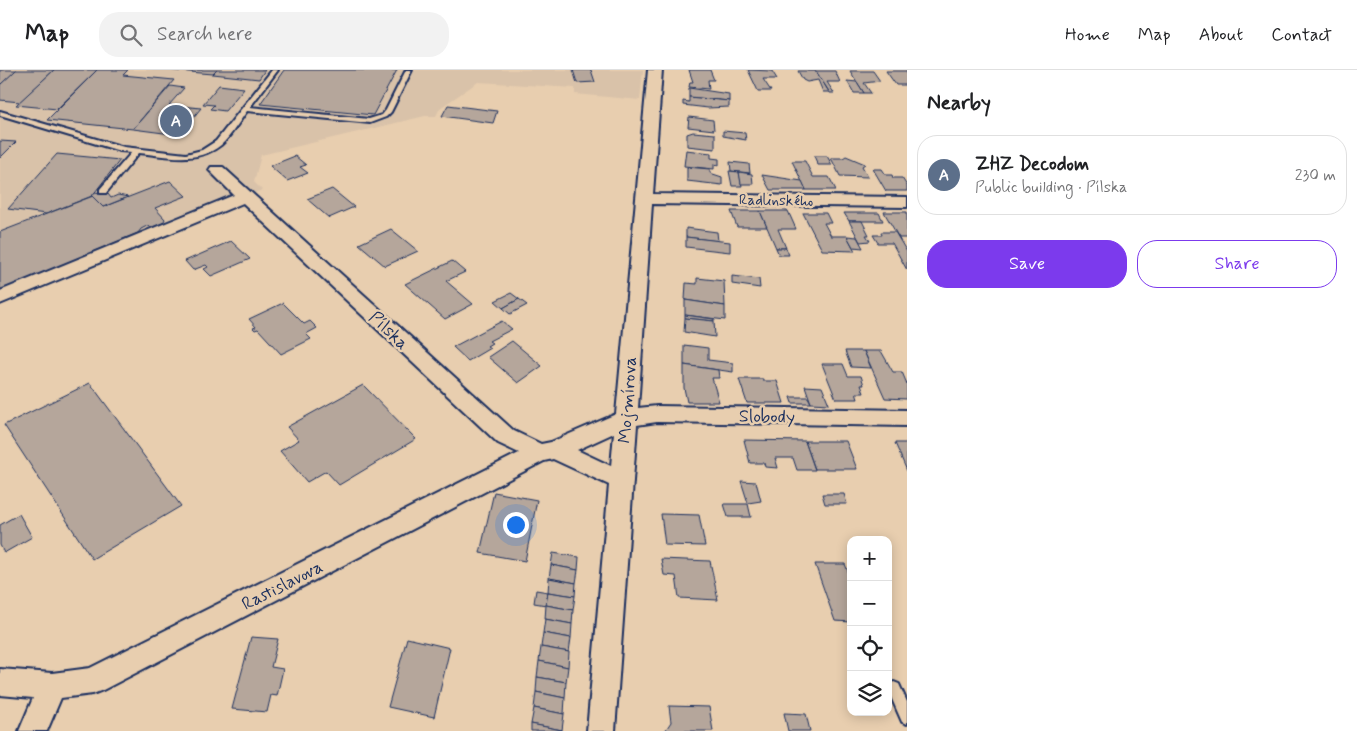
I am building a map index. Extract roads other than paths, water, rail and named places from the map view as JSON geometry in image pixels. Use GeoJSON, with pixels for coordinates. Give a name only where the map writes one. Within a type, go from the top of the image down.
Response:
{"type":"FeatureCollection","features":[{"type":"Feature","properties":{"kind":"street","name":"Mojmírova"},"geometry":{"type":"LineString","coordinates":[[601,731],[654,70]]}},
{"type":"Feature","properties":{"kind":"street","name":"Pílska"},"geometry":{"type":"LineString","coordinates":[[218,170],[506,437],[547,452]]}},
{"type":"Feature","properties":{"kind":"street"},"geometry":{"type":"LineString","coordinates":[[0,298],[245,196]]}},
{"type":"Feature","properties":{"kind":"street","name":"Radlinského"},"geometry":{"type":"LineString","coordinates":[[644,199],[907,202]]}},
{"type":"Feature","properties":{"kind":"street","name":"Slobody"},"geometry":{"type":"LineString","coordinates":[[627,418],[657,414],[907,418]]}},
{"type":"Feature","properties":{"kind":"street","name":"Rastislavova"},"geometry":{"type":"LineString","coordinates":[[0,682],[52,686],[94,681],[547,452],[627,418]]}},
{"type":"Feature","properties":{"kind":"street"},"geometry":{"type":"LineString","coordinates":[[547,452],[620,480]]}},
{"type":"Feature","properties":{"kind":"street"},"geometry":{"type":"LineString","coordinates":[[33,731],[52,686]]}},
{"type":"Feature","properties":{"kind":"lane"},"geometry":{"type":"LineString","coordinates":[[0,113],[123,149],[186,156],[204,152],[219,143],[276,70]]}},
{"type":"Feature","properties":{"kind":"lane"},"geometry":{"type":"LineString","coordinates":[[246,109],[370,121],[384,116],[389,111],[409,70]]}},
{"type":"Feature","properties":{"kind":"lane"},"geometry":{"type":"LineString","coordinates":[[103,190],[137,151]]}},
{"type":"Feature","properties":{"kind":"lane"},"geometry":{"type":"LineString","coordinates":[[894,688],[907,717]]}},
{"type":"Feature","properties":{"kind":"place","name":"ZHZ Decodom"},"geometry":{"type":"Point","coordinates":[176,121]}}]}
